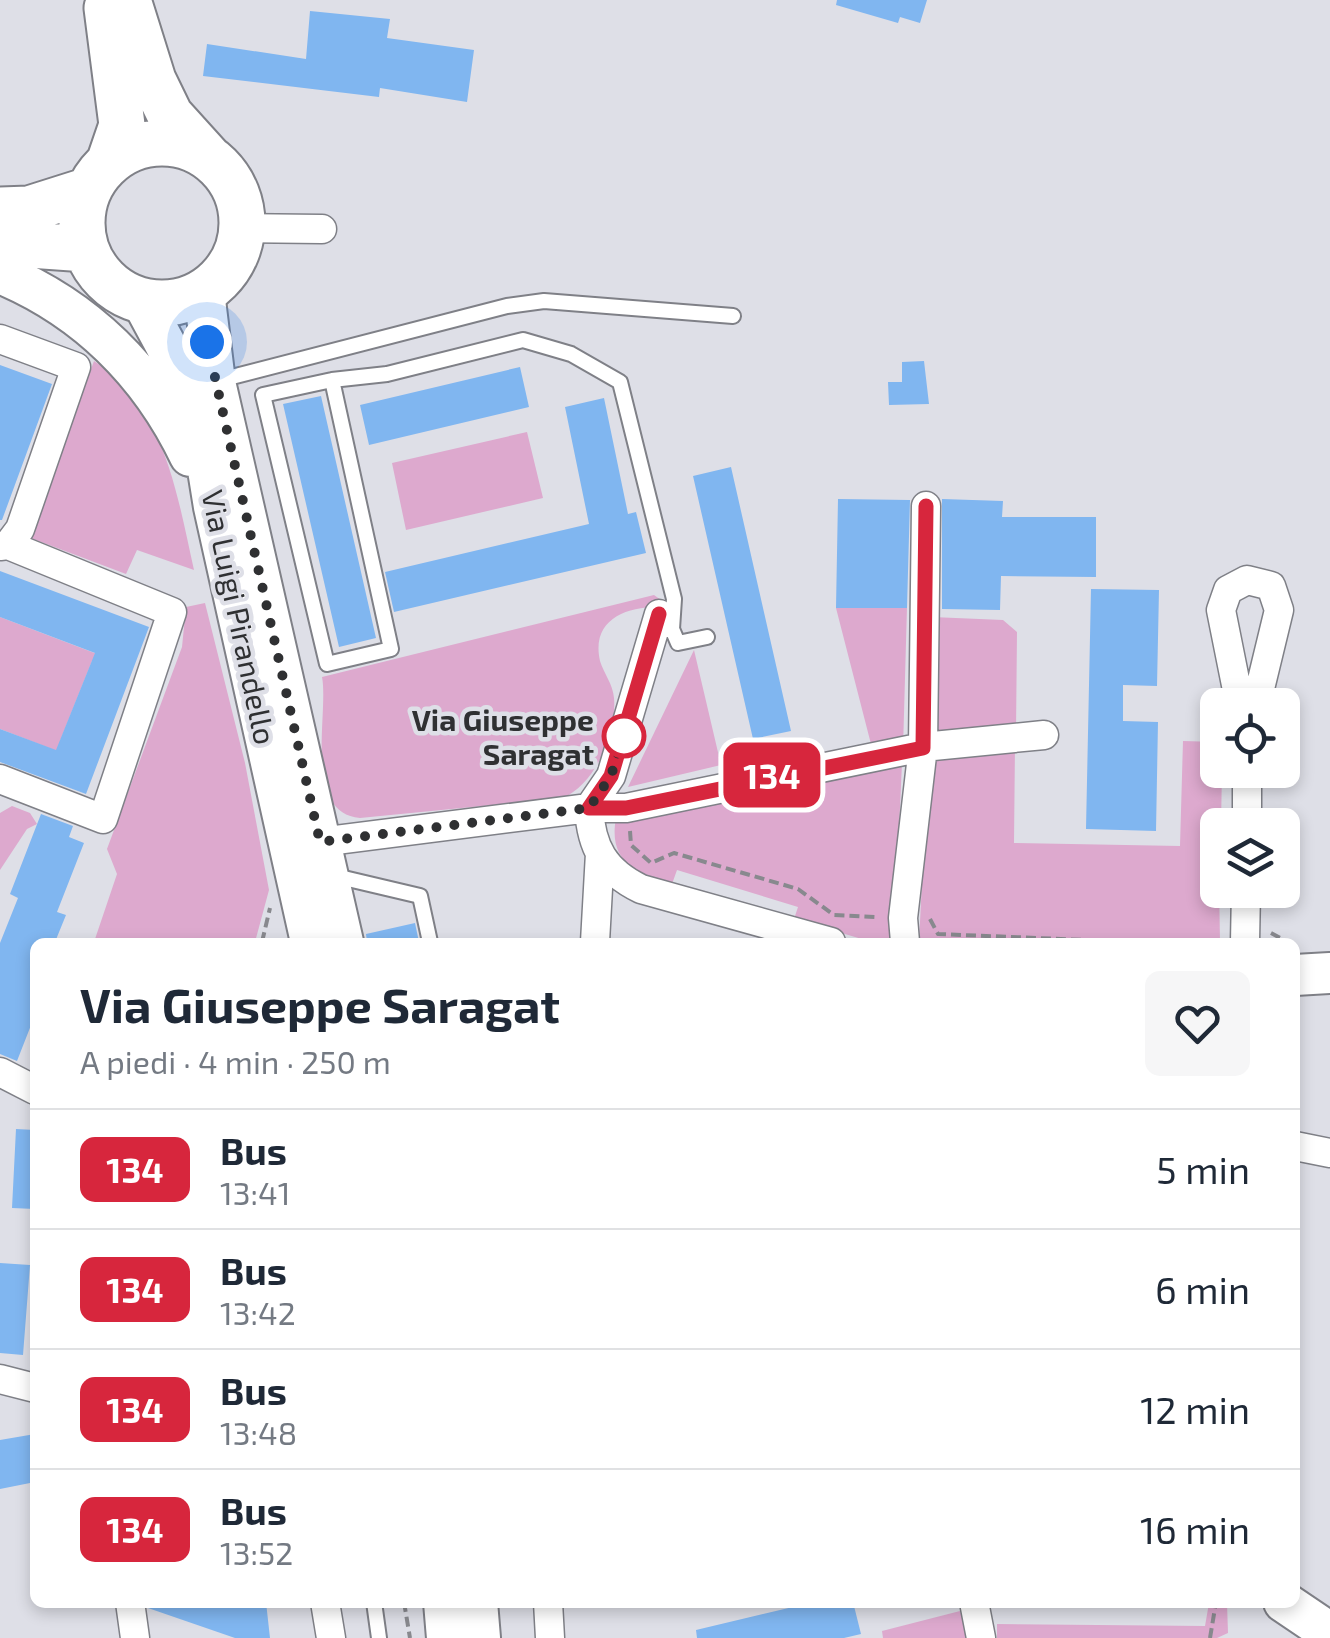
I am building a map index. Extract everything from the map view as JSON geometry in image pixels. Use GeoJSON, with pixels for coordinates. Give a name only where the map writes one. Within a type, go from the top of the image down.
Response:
{"type":"FeatureCollection","features":[{"type":"Feature","properties":{"kind":"main road"},"geometry":{"type":"LineString","coordinates":[[106,0],[122,124],[81,219],[86,249],[98,272],[117,291],[142,302],[184,301],[204,292],[231,265],[243,228],[240,202],[228,178],[170,116],[153,80],[128,0]]}},
{"type":"Feature","properties":{"kind":"main road"},"geometry":{"type":"LineString","coordinates":[[0,210],[29,209],[99,176],[148,144],[190,148],[210,158]]}},
{"type":"Feature","properties":{"kind":"main road"},"geometry":{"type":"LineString","coordinates":[[0,243],[86,249]]}},
{"type":"Feature","properties":{"kind":"main road"},"geometry":{"type":"LineString","coordinates":[[0,273],[86,318],[138,374],[172,418],[214,507]]}},
{"type":"Feature","properties":{"kind":"main road","name":"Via Luigi Pirandello"},"geometry":{"type":"LineString","coordinates":[[204,292],[215,382],[342,938]]}},
{"type":"Feature","properties":{"kind":"main road","name":"Via Luigi Pirandello"},"geometry":{"type":"LineString","coordinates":[[142,302],[185,381],[200,420],[214,507],[303,934]]}},
{"type":"Feature","properties":{"kind":"main road"},"geometry":{"type":"LineString","coordinates":[[1300,975],[1330,973]]}},
{"type":"Feature","properties":{"kind":"main road"},"geometry":{"type":"LineString","coordinates":[[444,1608],[447,1638]]}},
{"type":"Feature","properties":{"kind":"main road"},"geometry":{"type":"LineString","coordinates":[[478,1608],[480,1638]]}},
{"type":"Feature","properties":{"kind":"main road"},"geometry":{"type":"LineString","coordinates":[[1293,1608],[1330,1632]]}},
{"type":"Feature","properties":{"kind":"street"},"geometry":{"type":"LineString","coordinates":[[243,228],[322,229]]}},
{"type":"Feature","properties":{"kind":"street"},"geometry":{"type":"LineString","coordinates":[[0,339],[76,367],[20,530],[4,545],[172,612],[104,819],[0,779]]}},
{"type":"Feature","properties":{"kind":"street"},"geometry":{"type":"LineString","coordinates":[[904,930],[923,748],[926,506]]}},
{"type":"Feature","properties":{"kind":"street"},"geometry":{"type":"LineString","coordinates":[[1237,688],[1221,610],[1228,590],[1247,580],[1270,586],[1279,610],[1260,688]]}},
{"type":"Feature","properties":{"kind":"street"},"geometry":{"type":"LineString","coordinates":[[662,625],[611,776],[589,808],[590,841],[620,879],[641,889],[818,938]]}},
{"type":"Feature","properties":{"kind":"street"},"geometry":{"type":"LineString","coordinates":[[324,858],[589,808],[626,808],[923,748],[1044,736]]}},
{"type":"Feature","properties":{"kind":"street"},"geometry":{"type":"LineString","coordinates":[[594,936],[600,854]]}},
{"type":"Feature","properties":{"kind":"street"},"geometry":{"type":"LineString","coordinates":[[594,936],[622,897],[641,889]]}},
{"type":"Feature","properties":{"kind":"street"},"geometry":{"type":"LineString","coordinates":[[1245,938],[1246,908]]}},
{"type":"Feature","properties":{"kind":"street"},"geometry":{"type":"LineString","coordinates":[[0,1072],[30,1087]]}},
{"type":"Feature","properties":{"kind":"street"},"geometry":{"type":"LineString","coordinates":[[1300,1147],[1330,1153]]}},
{"type":"Feature","properties":{"kind":"street"},"geometry":{"type":"LineString","coordinates":[[0,1379],[30,1387]]}},
{"type":"Feature","properties":{"kind":"street"},"geometry":{"type":"LineString","coordinates":[[131,1608],[138,1637]]}},
{"type":"Feature","properties":{"kind":"street"},"geometry":{"type":"LineString","coordinates":[[325,1608],[331,1638]]}},
{"type":"Feature","properties":{"kind":"street"},"geometry":{"type":"LineString","coordinates":[[548,1608],[550,1638]]}},
{"type":"Feature","properties":{"kind":"street"},"geometry":{"type":"LineString","coordinates":[[975,1608],[982,1638]]}},
{"type":"Feature","properties":{"kind":"lane"},"geometry":{"type":"LineString","coordinates":[[215,382],[506,306],[594,304],[732,316]]}},
{"type":"Feature","properties":{"kind":"lane"},"geometry":{"type":"LineString","coordinates":[[332,380],[391,649],[328,664],[263,395],[332,380],[387,374],[523,340],[571,354],[620,382],[674,599],[662,625],[678,643],[707,637]]}},
{"type":"Feature","properties":{"kind":"lane"},"geometry":{"type":"LineString","coordinates":[[324,858],[420,896],[429,938]]}},
{"type":"Feature","properties":{"kind":"lane"},"geometry":{"type":"LineString","coordinates":[[375,1608],[379,1638]]}},
{"type":"Feature","properties":{"kind":"path"},"geometry":{"type":"LineString","coordinates":[[642,802],[630,831],[631,846],[651,863],[674,854],[798,889],[834,915],[904,930],[930,918],[938,934],[1036,938]]}},
{"type":"Feature","properties":{"kind":"path"},"geometry":{"type":"LineString","coordinates":[[405,1608],[410,1638]]}},
{"type":"Feature","properties":{"kind":"path"},"geometry":{"type":"LineString","coordinates":[[1210,1638],[1215,1608]]}},
{"type":"Feature","properties":{"kind":"shaded area"},"geometry":{"type":"Polygon","coordinates":[[[94,361],[118,380],[152,427],[174,483],[194,570],[137,550],[126,574],[28,537],[94,361]]]}},
{"type":"Feature","properties":{"kind":"shaded area"},"geometry":{"type":"Polygon","coordinates":[[[527,432],[543,498],[406,530],[392,463],[527,432]]]}},
{"type":"Feature","properties":{"kind":"shaded area"},"geometry":{"type":"Polygon","coordinates":[[[654,595],[661,600],[657,607],[622,614],[605,626],[600,636],[600,661],[614,698],[612,726],[602,755],[575,791],[563,798],[360,818],[342,812],[331,799],[322,759],[322,677],[654,595]]]}},
{"type":"Feature","properties":{"kind":"shaded area"},"geometry":{"type":"Polygon","coordinates":[[[205,603],[245,763],[269,890],[256,938],[95,938],[117,874],[107,849],[182,647],[186,607],[205,603]]]}},
{"type":"Feature","properties":{"kind":"shaded area"},"geometry":{"type":"Polygon","coordinates":[[[907,607],[903,749],[872,748],[836,608],[907,607]]]}},
{"type":"Feature","properties":{"kind":"shaded area"},"geometry":{"type":"Polygon","coordinates":[[[0,617],[105,657],[92,661],[60,741],[67,755],[0,729],[0,617]]]}},
{"type":"Feature","properties":{"kind":"shaded area"},"geometry":{"type":"Polygon","coordinates":[[[932,617],[1003,620],[1017,632],[1016,731],[928,745],[932,617]]]}},
{"type":"Feature","properties":{"kind":"shaded area"},"geometry":{"type":"Polygon","coordinates":[[[694,650],[721,765],[628,787],[694,650]]]}},
{"type":"Feature","properties":{"kind":"shaded area"},"geometry":{"type":"Polygon","coordinates":[[[1183,741],[1200,742],[1200,788],[1222,788],[1221,808],[1200,808],[1200,908],[1219,908],[1220,938],[919,938],[928,760],[1015,745],[1014,843],[1180,846],[1183,741]]]}},
{"type":"Feature","properties":{"kind":"shaded area"},"geometry":{"type":"Polygon","coordinates":[[[902,763],[894,938],[858,938],[794,919],[798,907],[677,870],[672,884],[659,880],[636,870],[620,855],[616,818],[902,763]]]}},
{"type":"Feature","properties":{"kind":"shaded area"},"geometry":{"type":"Polygon","coordinates":[[[12,806],[30,813],[37,824],[27,829],[0,870],[0,813],[12,806]]]}},
{"type":"Feature","properties":{"kind":"shaded area"},"geometry":{"type":"Polygon","coordinates":[[[1208,1608],[1227,1608],[1228,1633],[1217,1638],[997,1638],[997,1624],[1205,1626],[1208,1608]]]}},
{"type":"Feature","properties":{"kind":"shaded area"},"geometry":{"type":"Polygon","coordinates":[[[960,1611],[969,1638],[883,1638],[882,1631],[960,1611]]]}},
{"type":"Feature","properties":{"kind":"building"},"geometry":{"type":"Polygon","coordinates":[[[837,0],[927,0],[920,23],[900,17],[898,23],[836,5],[837,0]]]}},
{"type":"Feature","properties":{"kind":"building"},"geometry":{"type":"Polygon","coordinates":[[[310,11],[390,19],[387,38],[474,50],[467,102],[380,88],[379,97],[203,76],[207,44],[306,59],[310,11]]]}},
{"type":"Feature","properties":{"kind":"building"},"geometry":{"type":"Polygon","coordinates":[[[924,361],[929,404],[889,405],[888,382],[902,382],[902,362],[924,361]]]}},
{"type":"Feature","properties":{"kind":"building"},"geometry":{"type":"Polygon","coordinates":[[[0,365],[52,384],[2,520],[0,520],[0,365]]]}},
{"type":"Feature","properties":{"kind":"building"},"geometry":{"type":"Polygon","coordinates":[[[520,367],[529,407],[369,445],[360,405],[520,367]]]}},
{"type":"Feature","properties":{"kind":"building"},"geometry":{"type":"Polygon","coordinates":[[[321,396],[376,638],[339,647],[283,404],[321,396]]]}},
{"type":"Feature","properties":{"kind":"building"},"geometry":{"type":"Polygon","coordinates":[[[604,398],[628,514],[636,512],[646,553],[394,612],[385,572],[589,524],[565,407],[604,398]]]}},
{"type":"Feature","properties":{"kind":"building"},"geometry":{"type":"Polygon","coordinates":[[[731,467],[791,731],[753,739],[693,476],[731,467]]]}},
{"type":"Feature","properties":{"kind":"building"},"geometry":{"type":"Polygon","coordinates":[[[838,499],[910,500],[907,608],[836,608],[838,499]]]}},
{"type":"Feature","properties":{"kind":"building"},"geometry":{"type":"Polygon","coordinates":[[[942,499],[1003,501],[1002,517],[1096,517],[1096,577],[1001,576],[1000,610],[942,609],[942,499]]]}},
{"type":"Feature","properties":{"kind":"building"},"geometry":{"type":"Polygon","coordinates":[[[0,571],[149,627],[86,794],[0,762],[0,729],[56,750],[95,653],[0,617],[0,571]]]}},
{"type":"Feature","properties":{"kind":"building"},"geometry":{"type":"Polygon","coordinates":[[[1091,589],[1159,590],[1157,686],[1123,685],[1123,721],[1158,722],[1156,831],[1086,829],[1091,589]]]}},
{"type":"Feature","properties":{"kind":"building"},"geometry":{"type":"Polygon","coordinates":[[[41,814],[73,826],[69,837],[84,843],[57,912],[66,915],[57,938],[30,938],[30,1028],[17,1061],[0,1054],[0,943],[18,898],[10,894],[41,814]]]}},
{"type":"Feature","properties":{"kind":"building"},"geometry":{"type":"Polygon","coordinates":[[[415,923],[418,938],[366,938],[366,934],[415,923]]]}},
{"type":"Feature","properties":{"kind":"building"},"geometry":{"type":"Polygon","coordinates":[[[16,1129],[30,1130],[30,1209],[12,1208],[16,1129]]]}},
{"type":"Feature","properties":{"kind":"building"},"geometry":{"type":"Polygon","coordinates":[[[0,1263],[30,1265],[23,1355],[0,1353],[0,1263]]]}},
{"type":"Feature","properties":{"kind":"building"},"geometry":{"type":"Polygon","coordinates":[[[30,1435],[30,1483],[0,1489],[0,1440],[30,1435]]]}},
{"type":"Feature","properties":{"kind":"building"},"geometry":{"type":"Polygon","coordinates":[[[148,1608],[267,1608],[270,1638],[235,1638],[148,1608]]]}},
{"type":"Feature","properties":{"kind":"building"},"geometry":{"type":"Polygon","coordinates":[[[789,1608],[854,1608],[861,1634],[844,1638],[697,1638],[696,1630],[789,1608]]]}},
{"type":"Feature","properties":{"kind":"bus line","name":"134"},"geometry":{"type":"LineString","coordinates":[[659,614],[611,776],[589,808],[626,808],[810,767],[923,748],[926,506]]}},
{"type":"Feature","properties":{"kind":"place","name":"Via Giuseppe Saragat"},"geometry":{"type":"Point","coordinates":[624,736]}},
{"type":"Feature","properties":{"kind":"route"},"geometry":{"type":"LineString","coordinates":[[207,342],[320,842],[589,808],[611,776],[626,726],[624,736]]}}]}
